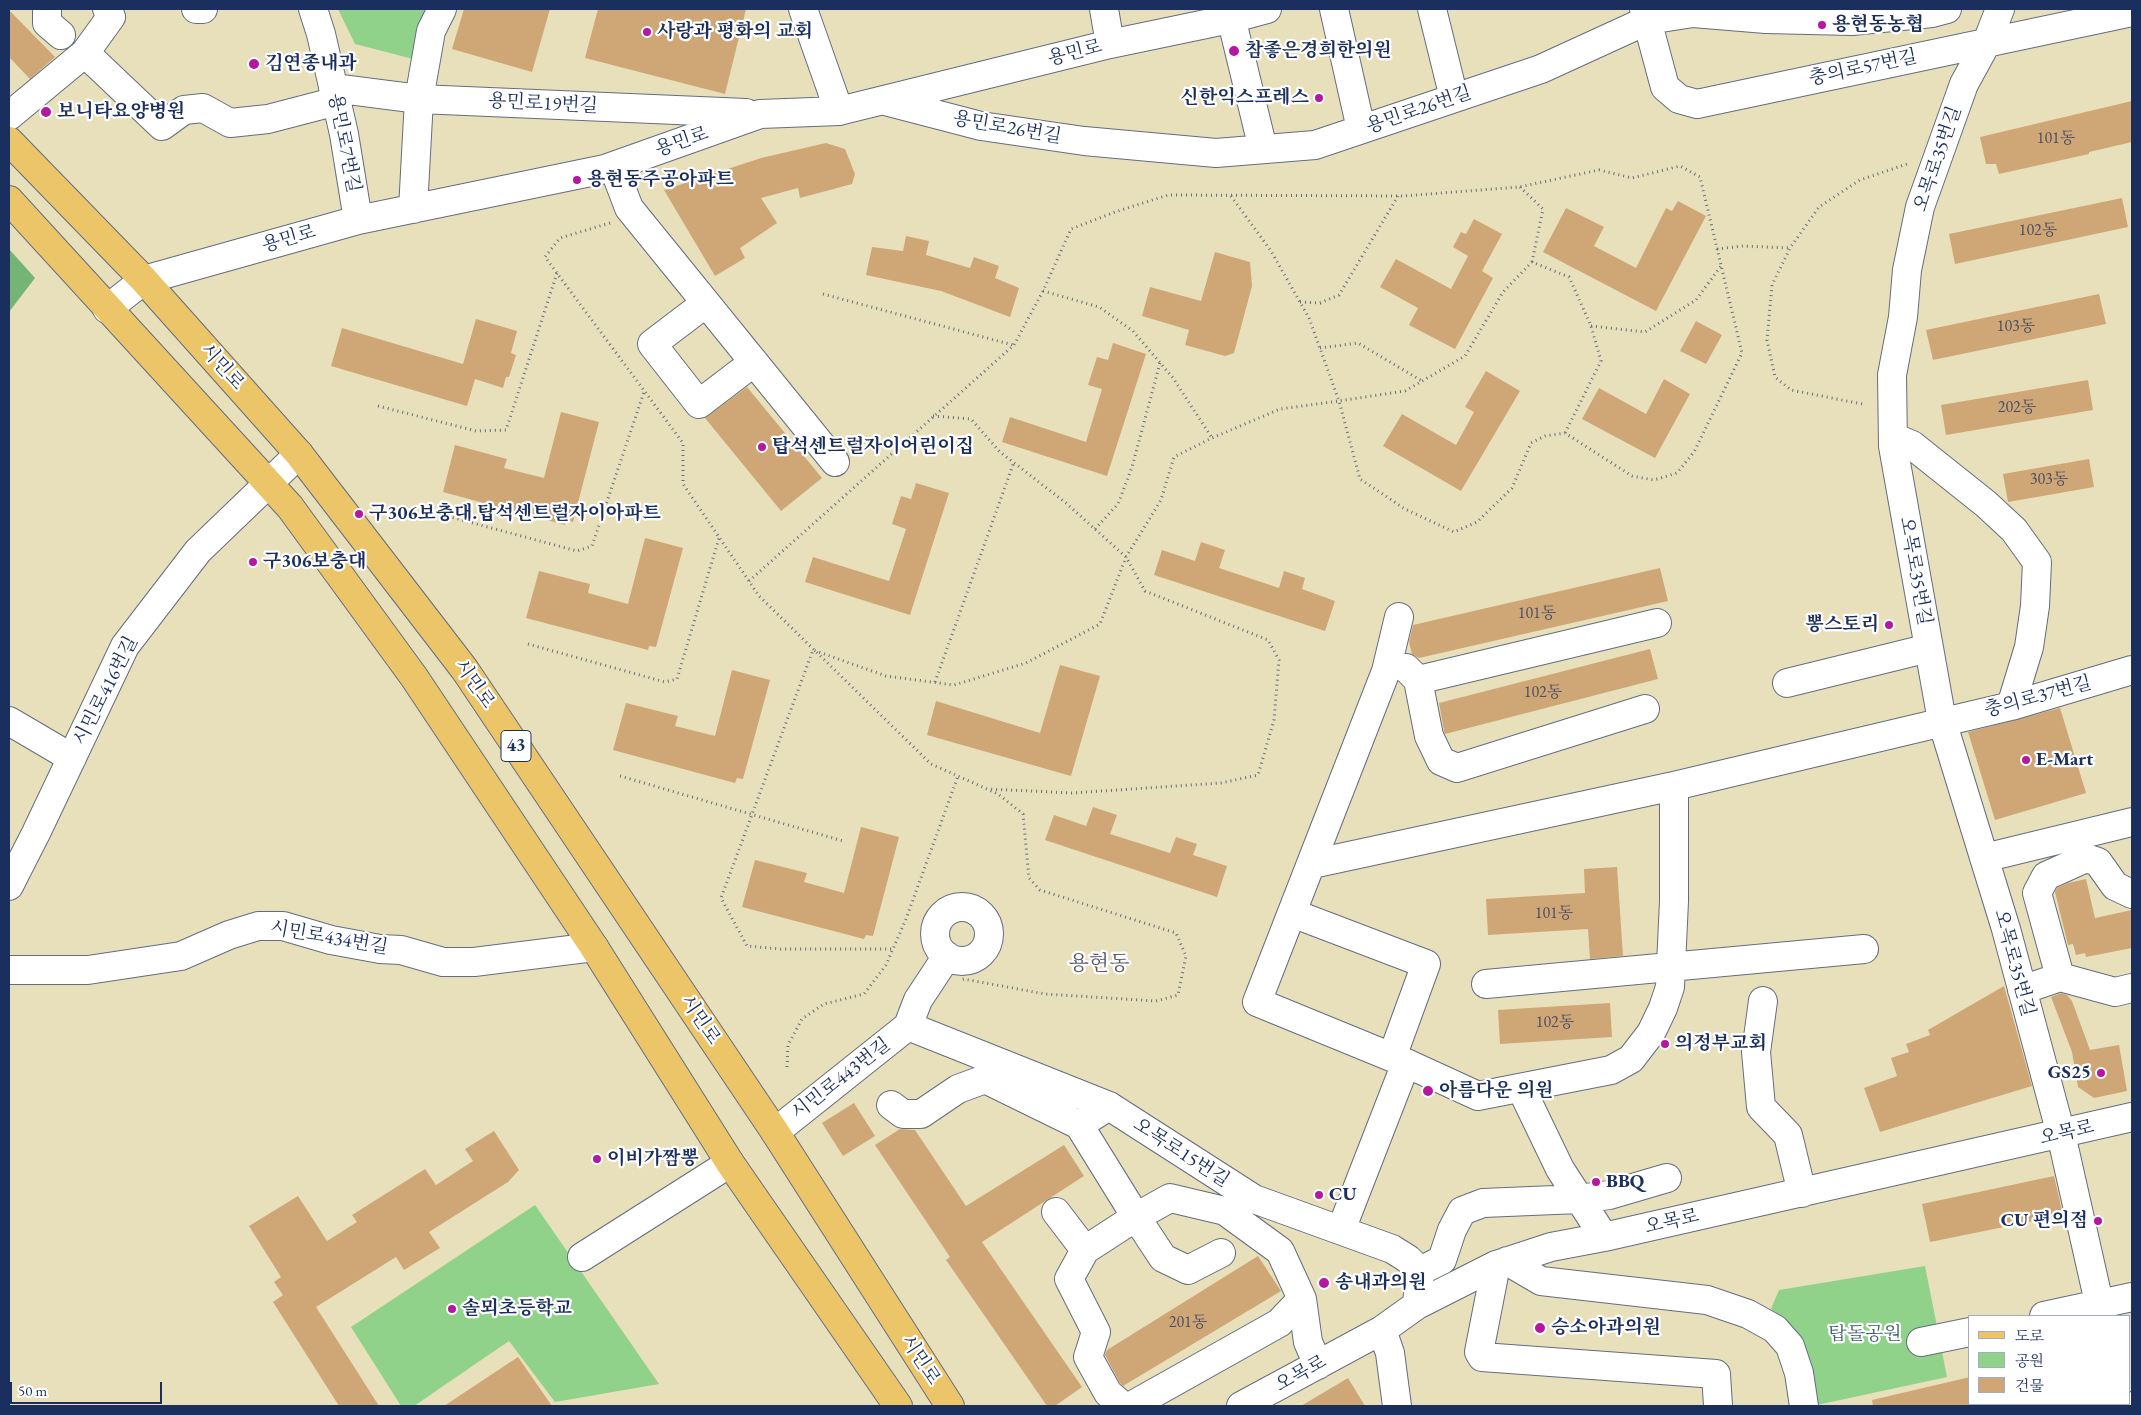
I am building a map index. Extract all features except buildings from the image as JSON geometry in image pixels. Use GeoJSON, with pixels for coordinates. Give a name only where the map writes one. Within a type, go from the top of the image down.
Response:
{"type":"FeatureCollection","features":[{"type":"Feature","properties":{"kind":"main road","name":"시민로"},"geometry":{"type":"LineString","coordinates":[[9,141],[144,280],[299,454],[465,670],[775,1132],[950,1406]]}},
{"type":"Feature","properties":{"kind":"main road","name":"43"},"geometry":{"type":"LineString","coordinates":[[9,200],[107,309],[290,506],[414,677],[594,947],[730,1163],[898,1406]]}},
{"type":"Feature","properties":{"kind":"street"},"geometry":{"type":"LineString","coordinates":[[47,9],[47,23],[61,35]]}},
{"type":"Feature","properties":{"kind":"street"},"geometry":{"type":"LineString","coordinates":[[9,116],[85,53],[111,17],[107,9]]}},
{"type":"Feature","properties":{"kind":"street"},"geometry":{"type":"LineString","coordinates":[[196,9],[203,9]]}},
{"type":"Feature","properties":{"kind":"street","name":"용민로7번길"},"geometry":{"type":"LineString","coordinates":[[313,9],[344,134],[358,220]]}},
{"type":"Feature","properties":{"kind":"street"},"geometry":{"type":"LineString","coordinates":[[412,209],[419,99],[431,31],[442,9]]}},
{"type":"Feature","properties":{"kind":"street"},"geometry":{"type":"LineString","coordinates":[[803,9],[839,112]]}},
{"type":"Feature","properties":{"kind":"street"},"geometry":{"type":"LineString","coordinates":[[1104,9],[1110,44]]}},
{"type":"Feature","properties":{"kind":"street","name":"용민로"},"geometry":{"type":"LineString","coordinates":[[107,309],[144,280],[358,220],[613,166],[760,114],[839,112],[1230,14],[1267,9]]}},
{"type":"Feature","properties":{"kind":"street"},"geometry":{"type":"LineString","coordinates":[[1334,9],[1361,129]]}},
{"type":"Feature","properties":{"kind":"street"},"geometry":{"type":"LineString","coordinates":[[1432,9],[1454,98]]}},
{"type":"Feature","properties":{"kind":"street","name":"용민로26번길"},"geometry":{"type":"LineString","coordinates":[[883,100],[981,126],[1084,141],[1216,153],[1315,145],[1541,69],[1646,14],[1693,13],[1766,19],[1852,21],[1932,13],[1947,9]]}},
{"type":"Feature","properties":{"kind":"street","name":"오목로35번길"},"geometry":{"type":"LineString","coordinates":[[2000,9],[1988,42],[1964,84],[1920,207],[1907,270],[1903,317],[1892,375],[1893,446],[1942,721],[1984,858],[2061,1134],[2100,1310]]}},
{"type":"Feature","properties":{"kind":"street","name":"충의로57번길"},"geometry":{"type":"LineString","coordinates":[[1646,14],[1665,87],[1679,99],[1697,104],[2132,12]]}},
{"type":"Feature","properties":{"kind":"street"},"geometry":{"type":"LineString","coordinates":[[1230,14],[1263,149]]}},
{"type":"Feature","properties":{"kind":"street"},"geometry":{"type":"LineString","coordinates":[[85,53],[162,126],[184,110],[203,108],[230,123],[268,119],[335,95]]}},
{"type":"Feature","properties":{"kind":"street","name":"용민로19번길"},"geometry":{"type":"LineString","coordinates":[[335,95],[760,114]]}},
{"type":"Feature","properties":{"kind":"street"},"geometry":{"type":"LineString","coordinates":[[613,166],[629,208],[835,462]]}},
{"type":"Feature","properties":{"kind":"street"},"geometry":{"type":"LineString","coordinates":[[706,303],[652,344],[699,404],[754,362]]}},
{"type":"Feature","properties":{"kind":"street"},"geometry":{"type":"LineString","coordinates":[[1893,437],[1912,445],[1960,482],[2014,530],[2037,562],[2035,606],[2029,647],[2011,706]]}},
{"type":"Feature","properties":{"kind":"street","name":"시민로416번길"},"geometry":{"type":"LineString","coordinates":[[9,886],[126,646],[198,551],[299,454]]}},
{"type":"Feature","properties":{"kind":"street"},"geometry":{"type":"LineString","coordinates":[[1399,617],[1386,671],[1257,1002],[1399,1060],[1478,1096],[1610,1070],[1631,1059],[1651,1033],[1663,1008],[1670,987],[1674,901],[1674,786]]}},
{"type":"Feature","properties":{"kind":"street"},"geometry":{"type":"LineString","coordinates":[[1418,680],[1657,623]]}},
{"type":"Feature","properties":{"kind":"street"},"geometry":{"type":"LineString","coordinates":[[1787,683],[1929,648]]}},
{"type":"Feature","properties":{"kind":"street"},"geometry":{"type":"LineString","coordinates":[[1390,652],[1418,680],[1429,736],[1441,762],[1456,768],[1645,709]]}},
{"type":"Feature","properties":{"kind":"street","name":"충의로37번길"},"geometry":{"type":"LineString","coordinates":[[1312,864],[1674,786],[2011,706],[2132,670]]}},
{"type":"Feature","properties":{"kind":"street"},"geometry":{"type":"LineString","coordinates":[[9,721],[72,758]]}},
{"type":"Feature","properties":{"kind":"street"},"geometry":{"type":"LineString","coordinates":[[1984,858],[2132,822]]}},
{"type":"Feature","properties":{"kind":"street"},"geometry":{"type":"LineString","coordinates":[[2060,977],[2037,894],[2046,876],[2086,858],[2098,862],[2115,886],[2132,894]]}},
{"type":"Feature","properties":{"kind":"street"},"geometry":{"type":"LineString","coordinates":[[1292,913],[1426,964],[1399,1060],[1341,1230]]}},
{"type":"Feature","properties":{"kind":"street","name":"시민로434번길"},"geometry":{"type":"LineString","coordinates":[[9,970],[88,970],[181,956],[229,935],[258,926],[283,926],[332,940],[380,949],[401,950],[443,962],[474,962],[594,947]]}},
{"type":"Feature","properties":{"kind":"street"},"geometry":{"type":"LineString","coordinates":[[1486,984],[1864,949]]}},
{"type":"Feature","properties":{"kind":"street"},"geometry":{"type":"LineString","coordinates":[[908,1026],[918,1000],[947,956]]}},
{"type":"Feature","properties":{"kind":"street"},"geometry":{"type":"LineString","coordinates":[[2022,990],[2060,977],[2115,992],[2132,988]]}},
{"type":"Feature","properties":{"kind":"street"},"geometry":{"type":"LineString","coordinates":[[1763,1000],[1756,1052],[1761,1107],[1788,1135],[1802,1193]]}},
{"type":"Feature","properties":{"kind":"street","name":"시민로443번길"},"geometry":{"type":"LineString","coordinates":[[775,1132],[908,1026]]}},
{"type":"Feature","properties":{"kind":"street","name":"오목로15번길"},"geometry":{"type":"LineString","coordinates":[[908,1026],[1109,1106],[1254,1200],[1392,1249],[1408,1259],[1420,1271]]}},
{"type":"Feature","properties":{"kind":"street"},"geometry":{"type":"LineString","coordinates":[[891,1105],[904,1114],[921,1114],[958,1089],[986,1079],[1079,1125],[1163,1258],[1188,1270],[1221,1253]]}},
{"type":"Feature","properties":{"kind":"street"},"geometry":{"type":"LineString","coordinates":[[1521,1088],[1560,1169],[1604,1237]]}},
{"type":"Feature","properties":{"kind":"street"},"geometry":{"type":"LineString","coordinates":[[1079,1125],[1109,1106]]}},
{"type":"Feature","properties":{"kind":"street","name":"오목로"},"geometry":{"type":"LineString","coordinates":[[1241,1406],[1382,1330],[1417,1305],[1502,1263],[1551,1246],[1604,1237],[2132,1117]]}},
{"type":"Feature","properties":{"kind":"street"},"geometry":{"type":"LineString","coordinates":[[582,1257],[730,1163]]}},
{"type":"Feature","properties":{"kind":"street"},"geometry":{"type":"LineString","coordinates":[[1417,1305],[1420,1271],[1442,1260],[1452,1230],[1462,1211],[1482,1203],[1579,1199],[1609,1195],[1667,1178]]}},
{"type":"Feature","properties":{"kind":"street"},"geometry":{"type":"LineString","coordinates":[[1123,1406],[1108,1392],[1088,1357],[1096,1332],[1070,1279],[1085,1250],[1136,1217],[1170,1198],[1225,1211],[1280,1251],[1302,1299],[1308,1342],[1318,1364]]}},
{"type":"Feature","properties":{"kind":"street"},"geometry":{"type":"LineString","coordinates":[[1056,1212],[1085,1250]]}},
{"type":"Feature","properties":{"kind":"street"},"geometry":{"type":"LineString","coordinates":[[1718,1406],[1716,1374],[1482,1357],[1478,1352],[1502,1263],[1541,1281],[1707,1300],[1748,1314],[1775,1329],[1790,1346],[1798,1373],[1804,1406]]}},
{"type":"Feature","properties":{"kind":"street"},"geometry":{"type":"LineString","coordinates":[[2053,1315],[2100,1310],[2132,1296]]}},
{"type":"Feature","properties":{"kind":"street"},"geometry":{"type":"LineString","coordinates":[[1130,1406],[1279,1323],[1302,1299]]}},
{"type":"Feature","properties":{"kind":"street"},"geometry":{"type":"LineString","coordinates":[[1382,1330],[1390,1353],[1397,1406]]}},
{"type":"Feature","properties":{"kind":"street"},"geometry":{"type":"LineString","coordinates":[[1922,1342],[1968,1332]]}},
{"type":"Feature","properties":{"kind":"path"},"geometry":{"type":"LineString","coordinates":[[1862,404],[1791,390],[1775,377],[1767,340],[1772,285],[1790,248],[1818,207],[1860,180],[1911,163]]}},
{"type":"Feature","properties":{"kind":"path"},"geometry":{"type":"LineString","coordinates":[[749,581],[1014,345],[1043,291],[1071,229],[1168,195],[1398,196],[1519,187],[1599,170],[1632,178],[1680,166],[1700,177],[1742,353],[1694,452],[1677,474],[1654,480],[1632,476],[1565,433],[1544,436],[1531,443],[1512,488],[1477,522],[1454,532],[1405,508],[1360,479],[1339,401],[1309,318],[1271,251],[1231,196]]}},
{"type":"Feature","properties":{"kind":"path"},"geometry":{"type":"LineString","coordinates":[[813,650],[886,676],[954,685],[1026,663],[1100,624],[1126,557],[1161,500],[1174,457],[1212,438],[1280,409],[1405,391],[1466,356],[1503,292],[1532,262],[1543,210],[1519,187]]}},
{"type":"Feature","properties":{"kind":"path"},"geometry":{"type":"LineString","coordinates":[[1300,302],[1320,303],[1339,295],[1398,196]]}},
{"type":"Feature","properties":{"kind":"path"},"geometry":{"type":"LineString","coordinates":[[635,215],[560,238],[545,257],[682,443],[683,484],[760,596],[813,650],[932,764],[998,794],[1023,814],[1029,878],[1040,890],[1176,933],[1186,956],[1178,996],[1156,1001],[1045,994],[964,979],[956,982]]}},
{"type":"Feature","properties":{"kind":"path"},"geometry":{"type":"LineString","coordinates":[[1717,249],[1743,246],[1790,248]]}},
{"type":"Feature","properties":{"kind":"path"},"geometry":{"type":"LineString","coordinates":[[1532,262],[1569,277],[1591,326],[1601,361],[1565,433]]}},
{"type":"Feature","properties":{"kind":"path"},"geometry":{"type":"LineString","coordinates":[[1591,326],[1645,332],[1696,300],[1721,266]]}},
{"type":"Feature","properties":{"kind":"path"},"geometry":{"type":"LineString","coordinates":[[378,406],[476,431],[506,430],[557,273]]}},
{"type":"Feature","properties":{"kind":"path"},"geometry":{"type":"LineString","coordinates":[[1043,291],[1099,307],[1133,331],[1173,378],[1212,438]]}},
{"type":"Feature","properties":{"kind":"path"},"geometry":{"type":"LineString","coordinates":[[823,294],[1014,345]]}},
{"type":"Feature","properties":{"kind":"path"},"geometry":{"type":"LineString","coordinates":[[1320,348],[1358,343],[1422,381]]}},
{"type":"Feature","properties":{"kind":"path"},"geometry":{"type":"LineString","coordinates":[[1095,529],[1118,504],[1132,467],[1160,363]]}},
{"type":"Feature","properties":{"kind":"path"},"geometry":{"type":"LineString","coordinates":[[443,516],[577,551],[592,546],[645,392]]}},
{"type":"Feature","properties":{"kind":"path"},"geometry":{"type":"LineString","coordinates":[[933,416],[971,419],[1000,452],[1066,503],[1126,557],[1144,591],[1268,640],[1279,660],[1274,720],[1258,775],[1220,782],[1072,793],[986,789]]}},
{"type":"Feature","properties":{"kind":"path"},"geometry":{"type":"LineString","coordinates":[[935,682],[1014,462]]}},
{"type":"Feature","properties":{"kind":"path"},"geometry":{"type":"LineString","coordinates":[[528,644],[665,682],[677,679],[719,537]]}},
{"type":"Feature","properties":{"kind":"path"},"geometry":{"type":"LineString","coordinates":[[813,650],[721,898],[747,946],[893,949]]}},
{"type":"Feature","properties":{"kind":"path"},"geometry":{"type":"LineString","coordinates":[[620,776],[843,840]]}},
{"type":"Feature","properties":{"kind":"path"},"geometry":{"type":"LineString","coordinates":[[787,1067],[788,1045],[802,1019],[824,1004],[864,994],[886,965],[906,919],[958,776]]}},
{"type":"Feature","properties":{"kind":"green space"},"geometry":{"type":"Polygon","coordinates":[[[338,9],[431,9],[413,59],[355,44],[338,9]]]}},
{"type":"Feature","properties":{"kind":"green space"},"geometry":{"type":"Polygon","coordinates":[[[9,249],[35,278],[9,312],[9,249]]]}},
{"type":"Feature","properties":{"kind":"green space"},"geometry":{"type":"Polygon","coordinates":[[[535,1205],[659,1384],[555,1402],[509,1341],[414,1406],[401,1406],[351,1327],[535,1205]]]}},
{"type":"Feature","properties":{"kind":"green space","name":"탑돌공원"},"geometry":{"type":"Polygon","coordinates":[[[1925,1266],[1947,1377],[1817,1405],[1797,1333],[1771,1309],[1779,1290],[1925,1266]]]}},
{"type":"Feature","properties":{"kind":"place","name":"용현동농협"},"geometry":{"type":"Point","coordinates":[1822,25]}},
{"type":"Feature","properties":{"kind":"place","name":"사랑과 평화의 교회"},"geometry":{"type":"Point","coordinates":[647,32]}},
{"type":"Feature","properties":{"kind":"place","name":"참좋은경희한의원"},"geometry":{"type":"Point","coordinates":[1234,51]}},
{"type":"Feature","properties":{"kind":"place","name":"김연종내과"},"geometry":{"type":"Point","coordinates":[254,64]}},
{"type":"Feature","properties":{"kind":"place","name":"신한익스프레스"},"geometry":{"type":"Point","coordinates":[1319,98]}},
{"type":"Feature","properties":{"kind":"place","name":"보니타요양병원"},"geometry":{"type":"Point","coordinates":[46,112]}},
{"type":"Feature","properties":{"kind":"place","name":"용현동주공아파트"},"geometry":{"type":"Point","coordinates":[577,180]}},
{"type":"Feature","properties":{"kind":"place","name":"탑석센트럴자이어린이집"},"geometry":{"type":"Point","coordinates":[762,447]}},
{"type":"Feature","properties":{"kind":"place","name":"구306보충대.탑석센트럴자이아파트"},"geometry":{"type":"Point","coordinates":[359,514]}},
{"type":"Feature","properties":{"kind":"place","name":"구306보충대"},"geometry":{"type":"Point","coordinates":[253,562]}},
{"type":"Feature","properties":{"kind":"place","name":"뽕스토리"},"geometry":{"type":"Point","coordinates":[1889,625]}},
{"type":"Feature","properties":{"kind":"place","name":"E-Mart"},"geometry":{"type":"Point","coordinates":[2026,760]}},
{"type":"Feature","properties":{"kind":"place","name":"의정부교회"},"geometry":{"type":"Point","coordinates":[1665,1044]}},
{"type":"Feature","properties":{"kind":"place","name":"GS25"},"geometry":{"type":"Point","coordinates":[2101,1073]}},
{"type":"Feature","properties":{"kind":"place","name":"아름다운 의원"},"geometry":{"type":"Point","coordinates":[1428,1091]}},
{"type":"Feature","properties":{"kind":"place","name":"이비가짬뽕"},"geometry":{"type":"Point","coordinates":[597,1159]}},
{"type":"Feature","properties":{"kind":"place","name":"BBQ"},"geometry":{"type":"Point","coordinates":[1596,1182]}},
{"type":"Feature","properties":{"kind":"place","name":"CU"},"geometry":{"type":"Point","coordinates":[1319,1195]}},
{"type":"Feature","properties":{"kind":"place","name":"CU 편의점"},"geometry":{"type":"Point","coordinates":[2098,1221]}},
{"type":"Feature","properties":{"kind":"place","name":"송내과의원"},"geometry":{"type":"Point","coordinates":[1324,1283]}},
{"type":"Feature","properties":{"kind":"place","name":"솔뫼초등학교"},"geometry":{"type":"Point","coordinates":[452,1309]}},
{"type":"Feature","properties":{"kind":"place","name":"승소아과의원"},"geometry":{"type":"Point","coordinates":[1540,1328]}},
{"type":"Feature","properties":{"kind":"district","name":"용현동"},"geometry":{"type":"Point","coordinates":[1099,964]}}]}
